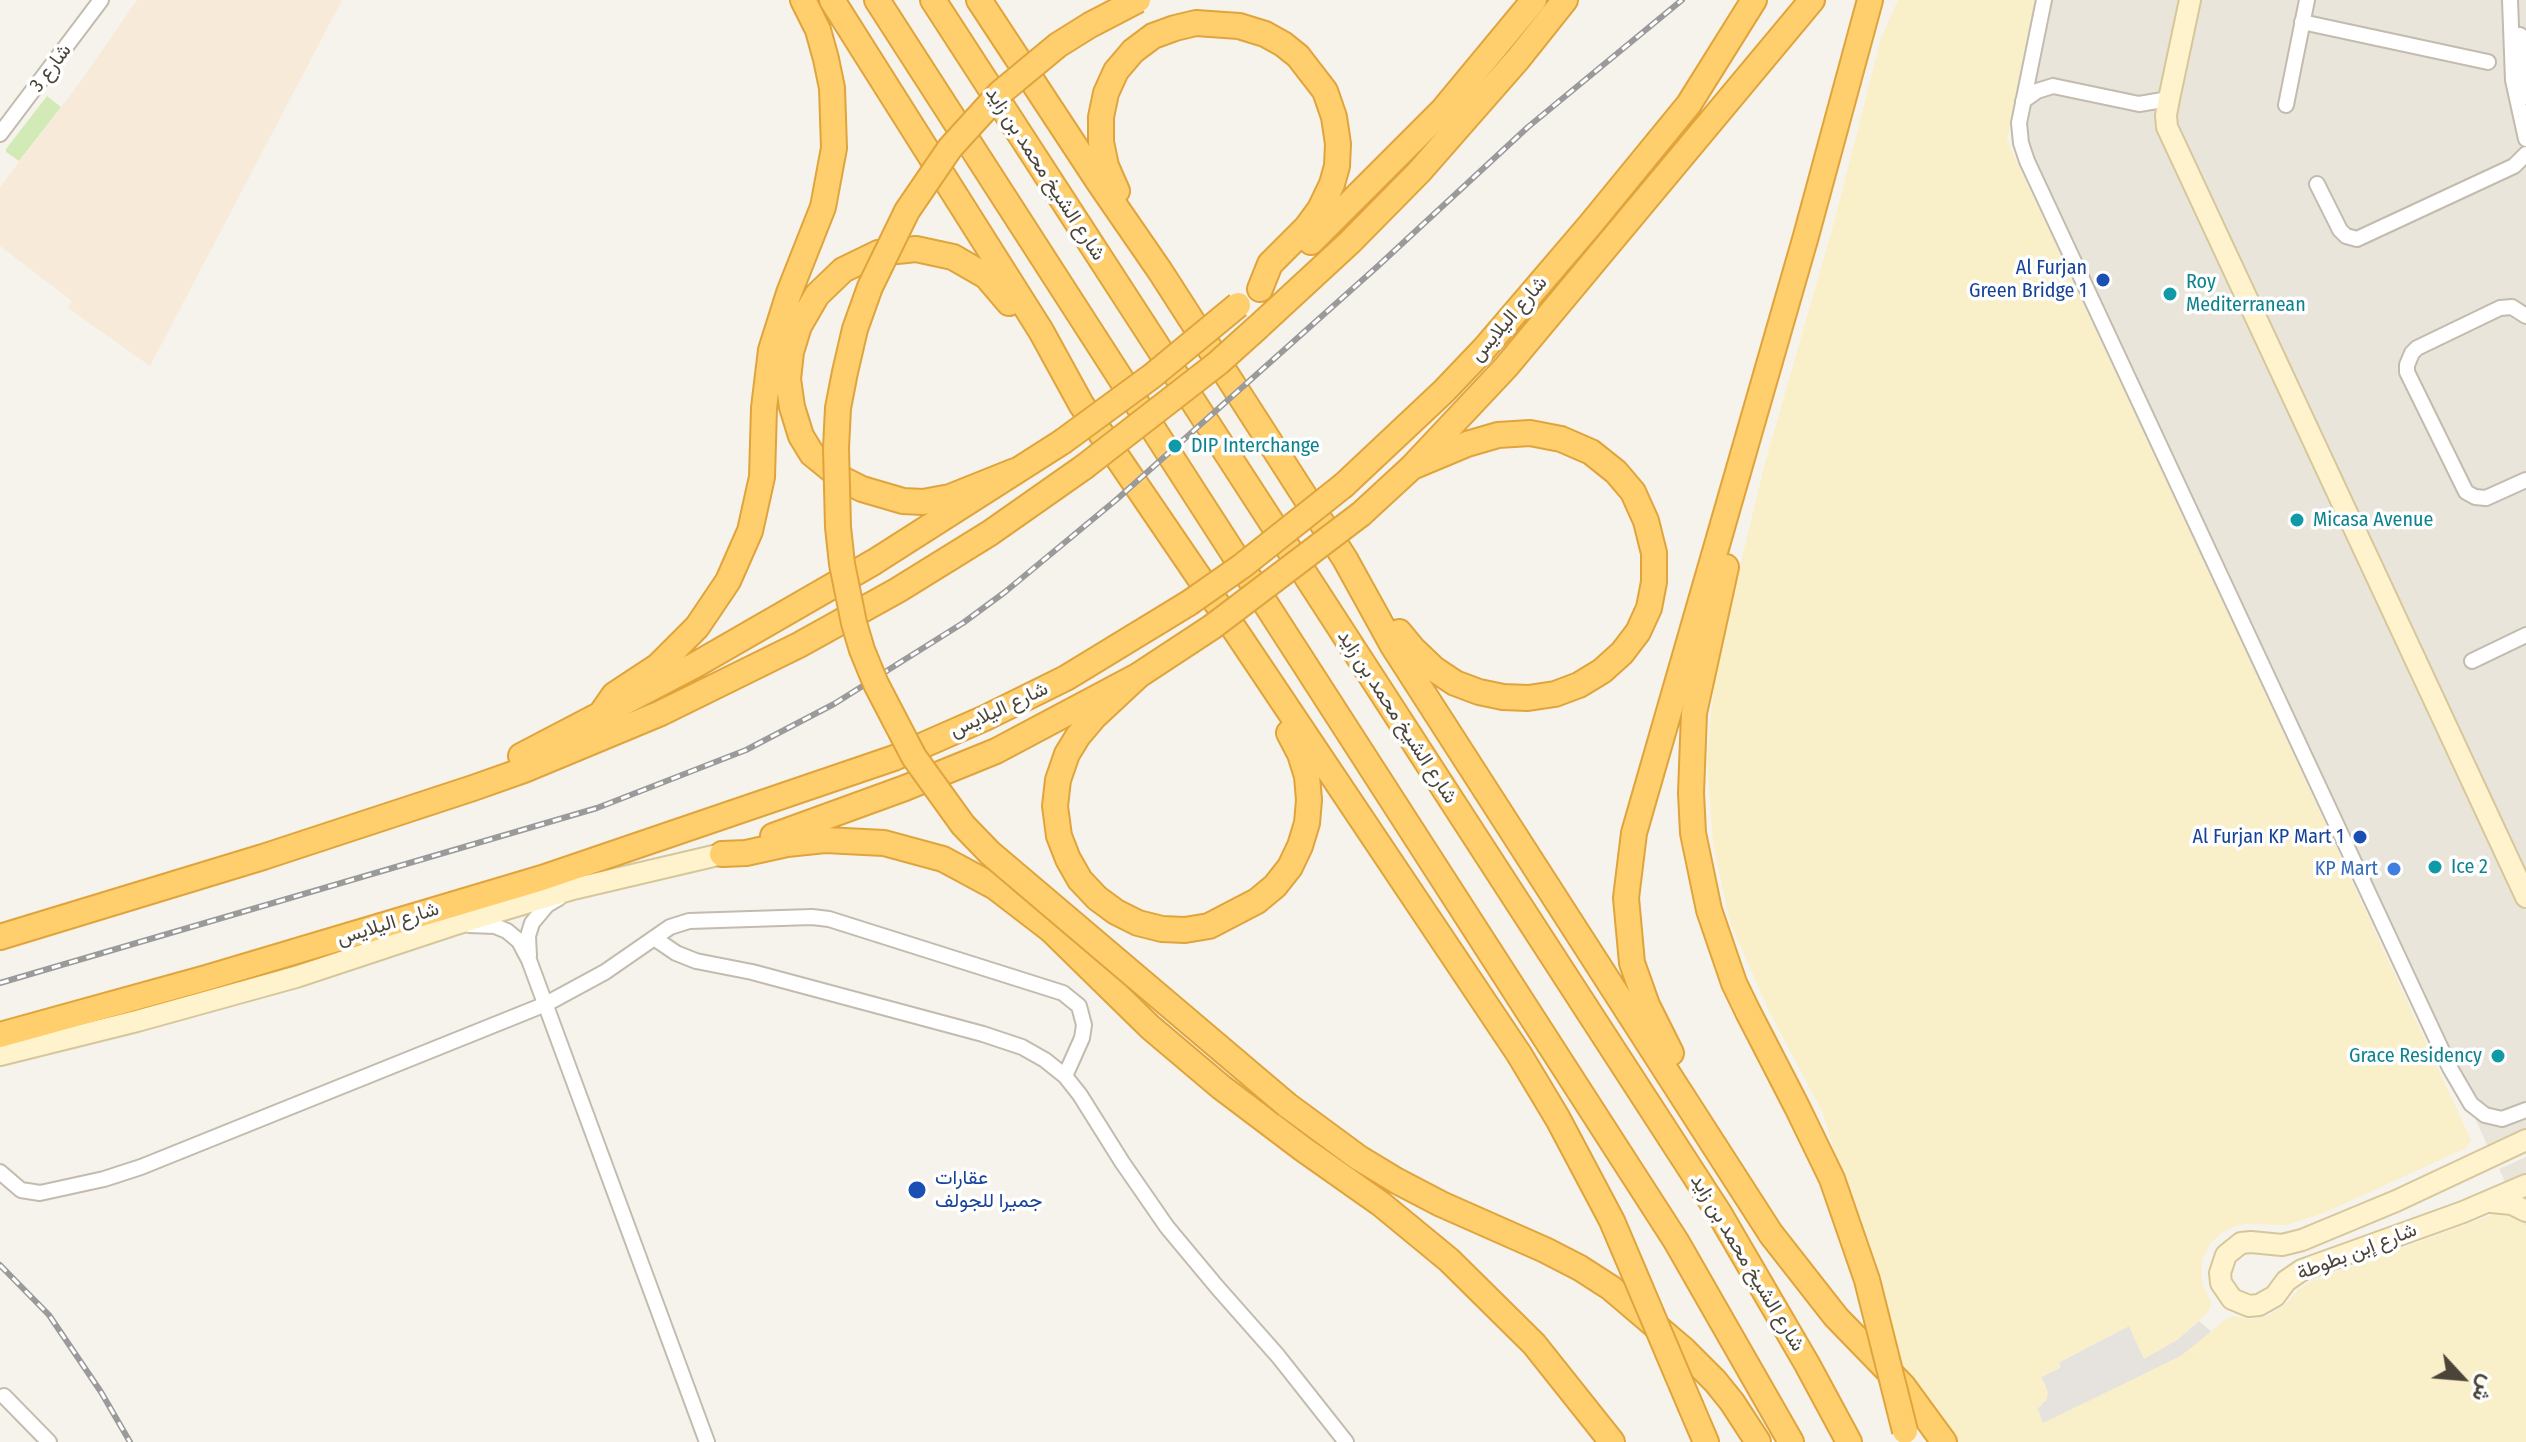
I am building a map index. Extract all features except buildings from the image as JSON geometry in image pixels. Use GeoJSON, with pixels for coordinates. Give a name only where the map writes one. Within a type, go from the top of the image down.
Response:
{"type":"FeatureCollection","features":[{"type":"Feature","properties":{"kind":"highway"},"geometry":{"type":"LineString","coordinates":[[598,718],[614,695],[658,666],[697,627],[728,581],[750,531],[762,477],[764,408],[771,350],[789,293],[823,207],[834,148],[832,88],[826,59],[818,30],[803,0]]}},
{"type":"Feature","properties":{"kind":"highway"},"geometry":{"type":"LineString","coordinates":[[832,0],[1034,318],[1081,404],[1519,1054],[1565,1130],[1612,1221],[1706,1442]]}},
{"type":"Feature","properties":{"kind":"highway"},"geometry":{"type":"LineString","coordinates":[[877,0],[1676,1241],[1791,1442]]}},
{"type":"Feature","properties":{"kind":"highway","name":"شارع الشيخ محمد بن زايد"},"geometry":{"type":"LineString","coordinates":[[933,0],[1719,1213],[1849,1442]]}},
{"type":"Feature","properties":{"kind":"highway"},"geometry":{"type":"LineString","coordinates":[[979,0],[1160,271],[1345,559],[1393,646],[1771,1234],[1836,1317],[1903,1386],[1944,1442]]}},
{"type":"Feature","properties":{"kind":"highway"},"geometry":{"type":"LineString","coordinates":[[1138,0],[1058,45],[1000,93],[928,177],[907,211],[870,287],[855,329],[843,384],[836,448],[842,564],[858,636],[876,684],[914,757],[963,825],[990,853],[1287,1105],[1348,1151],[1441,1204],[1545,1250],[1611,1288],[1684,1350],[1715,1381],[1758,1442]]}},
{"type":"Feature","properties":{"kind":"highway"},"geometry":{"type":"LineString","coordinates":[[473,788],[509,762],[697,664],[874,562],[1062,442],[1152,376],[1289,264],[1443,110],[1476,74],[1534,0]]}},
{"type":"Feature","properties":{"kind":"highway"},"geometry":{"type":"LineString","coordinates":[[0,937],[263,857],[547,761],[661,713],[799,645],[953,558],[1084,467],[1207,372],[1258,327],[1350,242],[1419,172],[1565,0]]}},
{"type":"Feature","properties":{"kind":"highway","name":"شارع اليلايس"},"geometry":{"type":"LineString","coordinates":[[0,1035],[206,978],[542,878],[894,758],[1066,678],[1189,603],[1242,566],[1344,485],[1444,391],[1590,225],[1689,104],[1754,0]]}},
{"type":"Feature","properties":{"kind":"highway"},"geometry":{"type":"LineString","coordinates":[[722,854],[996,751],[1139,675],[1212,627],[1361,514],[1412,467],[1541,327],[1812,0]]}},
{"type":"Feature","properties":{"kind":"highway"},"geometry":{"type":"LineString","coordinates":[[1717,1149],[1647,1005],[1632,963],[1626,898],[1634,833],[1870,0]]}},
{"type":"Feature","properties":{"kind":"highway"},"geometry":{"type":"LineString","coordinates":[[1851,70],[1868,45],[1887,0]]}},
{"type":"Feature","properties":{"kind":"highway"},"geometry":{"type":"LineString","coordinates":[[1160,271],[1106,166],[1101,130],[1106,93],[1116,71],[1133,51],[1153,36],[1196,23],[1239,26],[1265,34],[1283,44],[1314,74],[1325,91],[1334,117],[1338,144],[1337,166],[1326,199],[1315,218],[1270,264],[1260,289]]}},
{"type":"Feature","properties":{"kind":"highway"},"geometry":{"type":"LineString","coordinates":[[1015,471],[950,497],[923,502],[881,497],[844,480],[827,468],[812,454],[801,436],[788,379],[791,352],[806,310],[829,281],[859,260],[896,250],[935,251],[962,261],[986,276],[1005,298],[1039,349],[1066,376]]}},
{"type":"Feature","properties":{"kind":"highway"},"geometry":{"type":"LineString","coordinates":[[1345,559],[1413,649],[1445,676],[1479,692],[1528,698],[1555,694],[1579,685],[1612,662],[1638,632],[1649,608],[1654,582],[1654,553],[1646,521],[1633,492],[1616,472],[1591,452],[1561,439],[1540,435],[1498,435],[1412,467]]}},
{"type":"Feature","properties":{"kind":"highway"},"geometry":{"type":"LineString","coordinates":[[1741,461],[1739,510],[1694,713],[1693,833],[1709,910],[1734,983],[1832,1179],[1867,1280],[1907,1437]]}},
{"type":"Feature","properties":{"kind":"highway"},"geometry":{"type":"LineString","coordinates":[[1139,675],[1094,717],[1067,754],[1058,780],[1055,806],[1059,836],[1080,880],[1116,912],[1138,923],[1162,929],[1185,930],[1209,926],[1257,901],[1275,886],[1290,867],[1300,846],[1308,811],[1307,776],[1300,754],[1257,680],[1239,636]]}},
{"type":"Feature","properties":{"kind":"highway"},"geometry":{"type":"LineString","coordinates":[[722,854],[825,840],[874,842],[933,856],[995,887],[1051,930],[1150,1027],[1221,1087],[1292,1142],[1381,1204],[1449,1260],[1534,1344],[1612,1442]]}},
{"type":"Feature","properties":{"kind":"street","name":"شارع 3"},"geometry":{"type":"LineString","coordinates":[[0,134],[101,0]]}},
{"type":"Feature","properties":{"kind":"street"},"geometry":{"type":"LineString","coordinates":[[2044,0],[2019,133],[2027,161],[2450,1068],[2471,1104],[2485,1115],[2502,1119],[2526,1110]]}},
{"type":"Feature","properties":{"kind":"street"},"geometry":{"type":"LineString","coordinates":[[2166,122],[2190,0]]}},
{"type":"Feature","properties":{"kind":"street"},"geometry":{"type":"LineString","coordinates":[[2286,105],[2307,0]]}},
{"type":"Feature","properties":{"kind":"street"},"geometry":{"type":"LineString","coordinates":[[2510,0],[2513,80],[2526,139]]}},
{"type":"Feature","properties":{"kind":"street"},"geometry":{"type":"LineString","coordinates":[[2520,0],[2526,98]]}},
{"type":"Feature","properties":{"kind":"street"},"geometry":{"type":"LineString","coordinates":[[2302,22],[2488,62]]}},
{"type":"Feature","properties":{"kind":"street"},"geometry":{"type":"LineString","coordinates":[[2031,58],[2053,86]]}},
{"type":"Feature","properties":{"kind":"street"},"geometry":{"type":"LineString","coordinates":[[2023,101],[2037,91],[2053,86],[2139,104],[2169,99]]}},
{"type":"Feature","properties":{"kind":"street"},"geometry":{"type":"LineString","coordinates":[[2139,104],[2166,122],[2526,897]]}},
{"type":"Feature","properties":{"kind":"street"},"geometry":{"type":"LineString","coordinates":[[2317,184],[2340,230],[2349,238],[2357,239],[2520,166],[2526,154]]}},
{"type":"Feature","properties":{"kind":"street"},"geometry":{"type":"LineString","coordinates":[[2526,316],[2512,307],[2500,308],[2417,348],[2407,365],[2407,372],[2466,492],[2486,498],[2526,480]]}},
{"type":"Feature","properties":{"kind":"street"},"geometry":{"type":"LineString","coordinates":[[2472,661],[2525,638]]}},
{"type":"Feature","properties":{"kind":"street"},"geometry":{"type":"LineString","coordinates":[[0,1055],[296,977],[573,889],[722,854]]}},
{"type":"Feature","properties":{"kind":"street"},"geometry":{"type":"LineString","coordinates":[[529,960],[528,936],[532,923],[547,905],[573,889]]}},
{"type":"Feature","properties":{"kind":"street"},"geometry":{"type":"LineString","coordinates":[[0,1172],[21,1190],[34,1194],[123,1173],[546,1004],[605,972],[670,927],[689,921],[820,918],[1063,993],[1079,1006],[1084,1025],[1082,1038],[1065,1076]]}},
{"type":"Feature","properties":{"kind":"street"},"geometry":{"type":"LineString","coordinates":[[453,925],[502,928],[519,941],[529,960],[707,1442]]}},
{"type":"Feature","properties":{"kind":"street"},"geometry":{"type":"LineString","coordinates":[[654,938],[676,953],[696,961],[752,972],[1003,1039],[1034,1053],[1065,1076],[1167,1227],[1278,1356],[1346,1442]]}},
{"type":"Feature","properties":{"kind":"street","name":"شارع إبن بطوطة"},"geometry":{"type":"LineString","coordinates":[[2526,1140],[2396,1201],[2302,1240],[2282,1245],[2241,1243],[2226,1255],[2220,1273],[2221,1283],[2232,1299],[2249,1306],[2259,1305],[2267,1302],[2286,1281],[2302,1270],[2483,1204],[2526,1185]]}},
{"type":"Feature","properties":{"kind":"street"},"geometry":{"type":"LineString","coordinates":[[2483,1204],[2502,1202],[2526,1211]]}},
{"type":"Feature","properties":{"kind":"street"},"geometry":{"type":"LineString","coordinates":[[4,1396],[49,1442]]}},
{"type":"Feature","properties":{"kind":"shaded area"},"geometry":{"type":"Polygon","coordinates":[[[137,0],[342,0],[150,366],[68,308],[72,301],[0,246],[0,187],[81,81],[137,0]]]}},
{"type":"Feature","properties":{"kind":"shaded area"},"geometry":{"type":"Polygon","coordinates":[[[2046,0],[2526,0],[2526,1130],[2488,1147],[2027,156],[2023,120],[2046,0]]]}},
{"type":"Feature","properties":{"kind":"shaded area"},"geometry":{"type":"Polygon","coordinates":[[[2526,1157],[2526,1227],[2499,1169],[2526,1157]]]}},
{"type":"Feature","properties":{"kind":"shaded area"},"geometry":{"type":"Polygon","coordinates":[[[2199,1321],[2212,1332],[2181,1356],[2043,1424],[2037,1408],[2041,1406],[2046,1387],[2041,1377],[2060,1368],[2058,1363],[2129,1326],[2144,1358],[2177,1340],[2199,1321]]]}},
{"type":"Feature","properties":{"kind":"green space"},"geometry":{"type":"Polygon","coordinates":[[[47,96],[61,107],[19,161],[6,149],[47,96]]]}},
{"type":"Feature","properties":{"kind":"sand"},"geometry":{"type":"Polygon","coordinates":[[[1898,0],[2037,0],[2007,140],[2471,1140],[2466,1148],[2324,1213],[2287,1225],[2246,1224],[2220,1234],[2203,1257],[2201,1270],[2203,1285],[2211,1303],[2208,1312],[2177,1340],[2144,1359],[2129,1326],[2059,1362],[2061,1367],[2041,1377],[2048,1392],[2047,1400],[2037,1408],[2043,1423],[2181,1356],[2227,1318],[2251,1319],[2270,1315],[2312,1281],[2500,1212],[2521,1216],[2526,1227],[2526,1442],[1928,1442],[1869,1271],[1823,1113],[1768,1009],[1730,922],[1713,843],[1707,758],[1716,666],[1765,463],[1835,219],[1881,38],[1898,0]]]}},
{"type":"Feature","properties":{"kind":"railway"},"geometry":{"type":"LineString","coordinates":[[0,983],[597,808],[746,750],[834,704],[963,623],[1116,500],[1528,127],[1682,0]]}},
{"type":"Feature","properties":{"kind":"railway"},"geometry":{"type":"LineString","coordinates":[[0,1265],[49,1315],[101,1392],[130,1442]]}},
{"type":"Feature","properties":{"kind":"place","name":"Al Furjan Green Bridge 1"},"geometry":{"type":"Point","coordinates":[2103,280]}},
{"type":"Feature","properties":{"kind":"place","name":"Roy Mediterranean"},"geometry":{"type":"Point","coordinates":[2170,294]}},
{"type":"Feature","properties":{"kind":"place","name":"DIP Interchange"},"geometry":{"type":"Point","coordinates":[1175,446]}},
{"type":"Feature","properties":{"kind":"place","name":"Micasa Avenue"},"geometry":{"type":"Point","coordinates":[2297,520]}},
{"type":"Feature","properties":{"kind":"place","name":"Al Furjan KP Mart 1"},"geometry":{"type":"Point","coordinates":[2360,837]}},
{"type":"Feature","properties":{"kind":"place","name":"Ice 2"},"geometry":{"type":"Point","coordinates":[2435,867]}},
{"type":"Feature","properties":{"kind":"place","name":"KP Mart"},"geometry":{"type":"Point","coordinates":[2394,869]}},
{"type":"Feature","properties":{"kind":"place","name":"Grace Residency"},"geometry":{"type":"Point","coordinates":[2498,1056]}},
{"type":"Feature","properties":{"kind":"place","name":"عقارات جميرا للجولف"},"geometry":{"type":"Point","coordinates":[917,1190]}}]}
